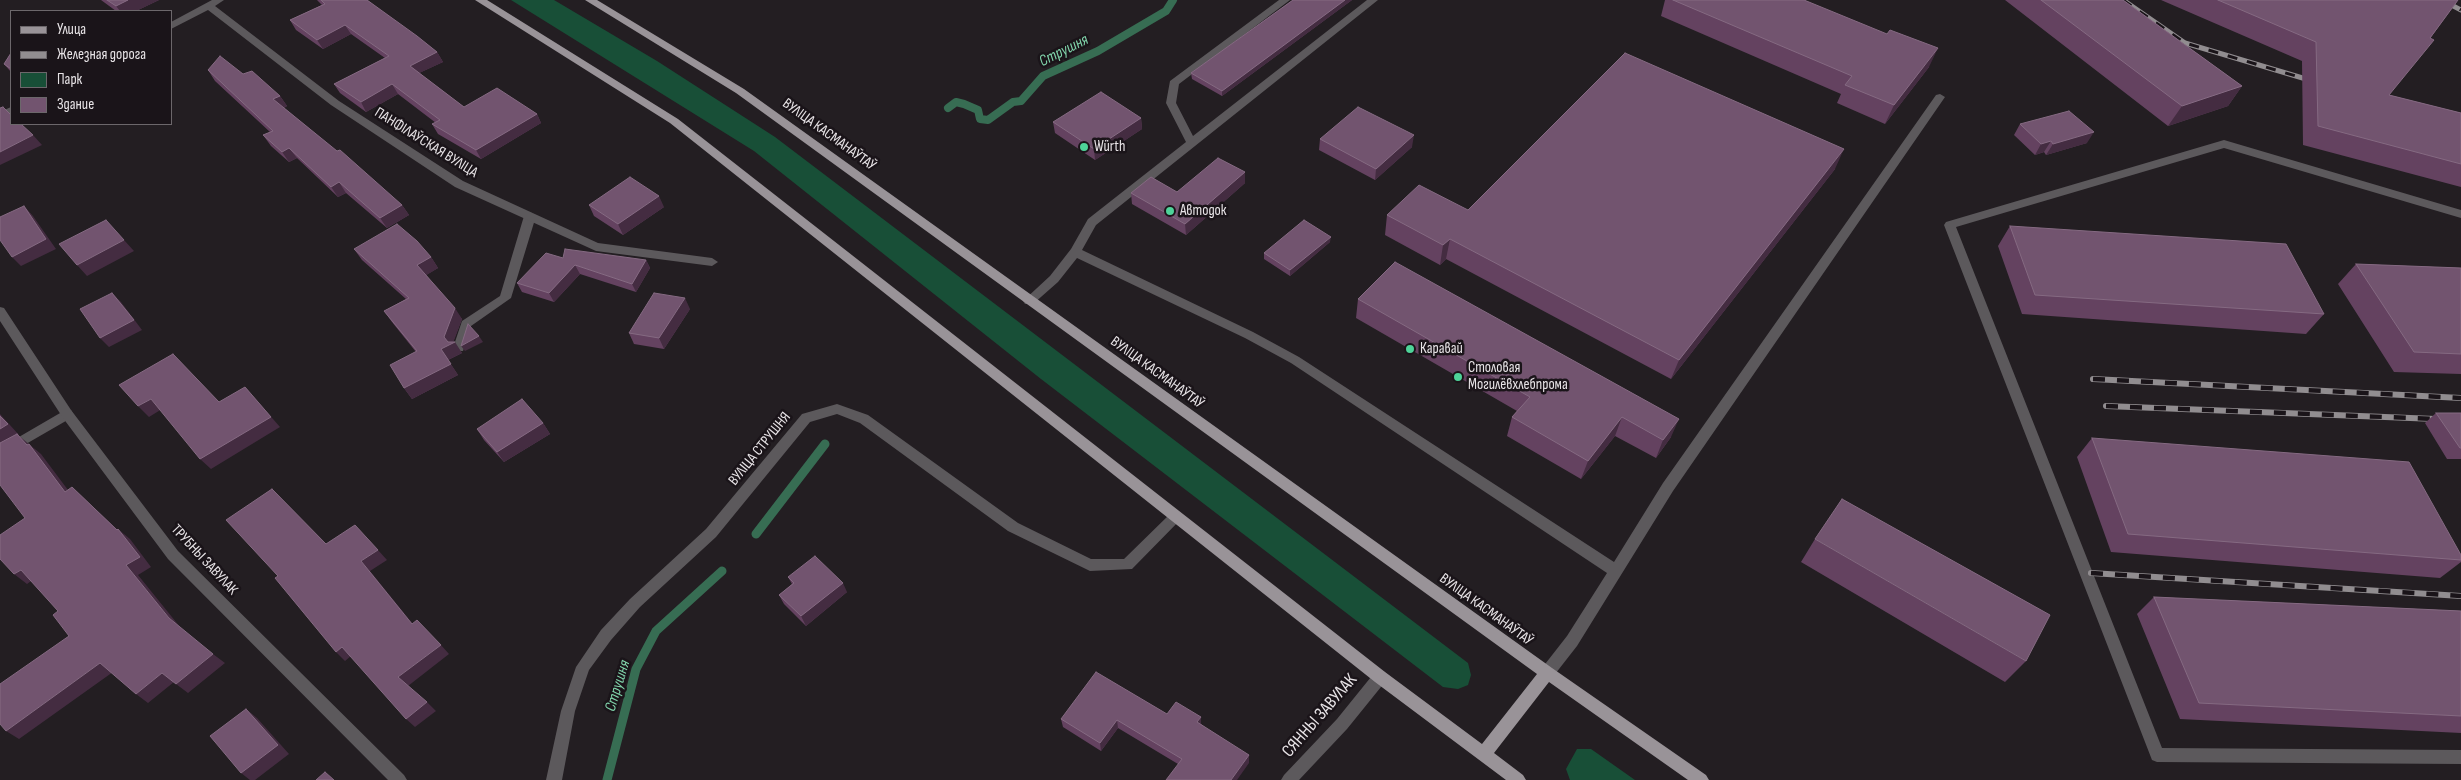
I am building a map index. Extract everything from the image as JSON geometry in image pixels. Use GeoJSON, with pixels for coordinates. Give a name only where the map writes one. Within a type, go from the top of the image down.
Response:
{"type":"FeatureCollection","features":[{"type":"Feature","properties":{"kind":"main road"},"geometry":{"type":"LineString","coordinates":[[480,0],[674,121],[1380,677],[1518,780]]}},
{"type":"Feature","properties":{"kind":"main road","name":"ВУЛІЦА КАСМАНАЎТАЎ"},"geometry":{"type":"LineString","coordinates":[[590,0],[740,91],[1547,673],[1701,780]]}},
{"type":"Feature","properties":{"kind":"main road"},"geometry":{"type":"LineString","coordinates":[[1484,753],[1547,673]]}},
{"type":"Feature","properties":{"kind":"street"},"geometry":{"type":"LineString","coordinates":[[172,25],[219,0]]}},
{"type":"Feature","properties":{"kind":"street"},"geometry":{"type":"LineString","coordinates":[[1191,142],[1171,103],[1174,83],[1285,0]]}},
{"type":"Feature","properties":{"kind":"street"},"geometry":{"type":"LineString","coordinates":[[1029,301],[1054,279],[1074,252],[1092,222],[1373,0]]}},
{"type":"Feature","properties":{"kind":"street","name":"ПАНФІЛАЎСКАЯ ВУЛІЦА"},"geometry":{"type":"LineString","coordinates":[[209,6],[335,104],[459,184],[596,247],[712,262]]}},
{"type":"Feature","properties":{"kind":"street"},"geometry":{"type":"LineString","coordinates":[[1547,673],[1572,641],[1614,570],[1668,487],[1940,97]]}},
{"type":"Feature","properties":{"kind":"street"},"geometry":{"type":"LineString","coordinates":[[2461,214],[2224,144],[1950,225],[2157,755],[2461,758]]}},
{"type":"Feature","properties":{"kind":"street"},"geometry":{"type":"LineString","coordinates":[[459,348],[466,324],[504,298],[530,216]]}},
{"type":"Feature","properties":{"kind":"street"},"geometry":{"type":"LineString","coordinates":[[1074,252],[1249,335],[1295,360],[1614,570]]}},
{"type":"Feature","properties":{"kind":"street","name":"ТРУБНЫ ЗАВУЛАК"},"geometry":{"type":"LineString","coordinates":[[0,311],[67,414],[173,555],[399,780]]}},
{"type":"Feature","properties":{"kind":"street","name":"ВУЛІЦА СТРУШНЯ"},"geometry":{"type":"LineString","coordinates":[[554,780],[568,711],[583,667],[606,635],[635,604],[711,533],[806,418],[837,409],[864,418],[1013,526],[1090,565],[1127,565],[1176,517]]}},
{"type":"Feature","properties":{"kind":"street"},"geometry":{"type":"LineString","coordinates":[[0,454],[67,414]]}},
{"type":"Feature","properties":{"kind":"street","name":"СЯННЫ ЗАВУЛАК"},"geometry":{"type":"LineString","coordinates":[[1289,780],[1342,724],[1380,677]]}},
{"type":"Feature","properties":{"kind":"green space"},"geometry":{"type":"Polygon","coordinates":[[[511,0],[554,0],[657,61],[775,137],[1468,663],[1471,675],[1468,685],[1458,689],[1443,687],[1041,379],[754,151],[511,0]]]}},
{"type":"Feature","properties":{"kind":"green space"},"geometry":{"type":"Polygon","coordinates":[[[1577,749],[1591,749],[1635,780],[1570,780],[1566,769],[1577,749]]]}},
{"type":"Feature","properties":{"kind":"building"},"geometry":{"type":"Polygon","coordinates":[[[107,0],[128,0],[116,6],[107,0]]]}},
{"type":"Feature","properties":{"kind":"building"},"geometry":{"type":"Polygon","coordinates":[[[321,0],[367,0],[417,36],[437,52],[410,66],[464,107],[497,88],[537,114],[476,150],[432,124],[440,120],[392,84],[361,102],[334,84],[389,56],[345,25],[317,40],[290,20],[325,4],[321,0]]]}},
{"type":"Feature","properties":{"kind":"building"},"geometry":{"type":"Polygon","coordinates":[[[1293,0],[1345,0],[1222,91],[1191,73],[1293,0]]]}},
{"type":"Feature","properties":{"kind":"building"},"geometry":{"type":"Polygon","coordinates":[[[1673,0],[1804,0],[1887,34],[1890,30],[1938,48],[1894,105],[1845,85],[1852,76],[1673,0]]]}},
{"type":"Feature","properties":{"kind":"building"},"geometry":{"type":"Polygon","coordinates":[[[2041,0],[2123,0],[2242,86],[2182,106],[2041,0]]]}},
{"type":"Feature","properties":{"kind":"building"},"geometry":{"type":"Polygon","coordinates":[[[2218,0],[2458,0],[2430,38],[2434,40],[2389,95],[2461,113],[2461,164],[2318,126],[2316,42],[2218,0]]]}},
{"type":"Feature","properties":{"kind":"building"},"geometry":{"type":"Polygon","coordinates":[[[1625,53],[1844,149],[1679,360],[1450,239],[1443,245],[1387,215],[1419,185],[1468,210],[1625,53]]]}},
{"type":"Feature","properties":{"kind":"building"},"geometry":{"type":"Polygon","coordinates":[[[10,55],[10,68],[4,64],[10,55]]]}},
{"type":"Feature","properties":{"kind":"building"},"geometry":{"type":"Polygon","coordinates":[[[220,56],[243,74],[252,71],[280,96],[273,99],[337,151],[340,150],[402,205],[380,218],[339,182],[331,187],[289,148],[282,152],[263,135],[273,131],[208,70],[220,56]]]}},
{"type":"Feature","properties":{"kind":"building"},"geometry":{"type":"Polygon","coordinates":[[[1101,92],[1141,118],[1094,149],[1053,122],[1101,92]]]}},
{"type":"Feature","properties":{"kind":"building"},"geometry":{"type":"Polygon","coordinates":[[[3,107],[10,114],[10,125],[22,125],[33,135],[0,152],[0,108],[3,107]]]}},
{"type":"Feature","properties":{"kind":"building"},"geometry":{"type":"Polygon","coordinates":[[[1358,107],[1414,135],[1376,169],[1320,139],[1358,107]]]}},
{"type":"Feature","properties":{"kind":"building"},"geometry":{"type":"Polygon","coordinates":[[[2069,111],[2094,132],[2053,144],[2051,141],[2041,144],[2020,124],[2069,111]]]}},
{"type":"Feature","properties":{"kind":"building"},"geometry":{"type":"Polygon","coordinates":[[[1218,158],[1245,172],[1185,224],[1131,193],[1151,177],[1177,192],[1218,158]]]}},
{"type":"Feature","properties":{"kind":"building"},"geometry":{"type":"Polygon","coordinates":[[[630,177],[659,196],[618,224],[589,205],[630,177]]]}},
{"type":"Feature","properties":{"kind":"building"},"geometry":{"type":"Polygon","coordinates":[[[24,206],[46,239],[12,257],[0,240],[0,217],[24,206]]]}},
{"type":"Feature","properties":{"kind":"building"},"geometry":{"type":"Polygon","coordinates":[[[106,220],[124,240],[77,265],[59,244],[106,220]]]}},
{"type":"Feature","properties":{"kind":"building"},"geometry":{"type":"Polygon","coordinates":[[[1304,220],[1331,237],[1290,270],[1264,253],[1304,220]]]}},
{"type":"Feature","properties":{"kind":"building"},"geometry":{"type":"Polygon","coordinates":[[[397,224],[417,241],[431,257],[417,265],[455,308],[444,337],[448,342],[455,342],[441,349],[451,364],[404,388],[390,365],[417,351],[384,311],[409,298],[354,249],[397,224]]]}},
{"type":"Feature","properties":{"kind":"building"},"geometry":{"type":"Polygon","coordinates":[[[2010,226],[2286,244],[2324,314],[2035,295],[2010,226]]]}},
{"type":"Feature","properties":{"kind":"building"},"geometry":{"type":"Polygon","coordinates":[[[565,249],[646,260],[632,284],[575,265],[549,293],[517,283],[546,253],[563,258],[565,249]]]}},
{"type":"Feature","properties":{"kind":"building"},"geometry":{"type":"Polygon","coordinates":[[[1395,262],[1679,419],[1663,440],[1622,417],[1588,461],[1512,417],[1530,397],[1358,299],[1395,262]]]}},
{"type":"Feature","properties":{"kind":"building"},"geometry":{"type":"Polygon","coordinates":[[[2356,264],[2461,268],[2461,354],[2414,352],[2356,264]]]}},
{"type":"Feature","properties":{"kind":"building"},"geometry":{"type":"Polygon","coordinates":[[[112,293],[134,320],[100,338],[80,309],[112,293]]]}},
{"type":"Feature","properties":{"kind":"building"},"geometry":{"type":"Polygon","coordinates":[[[654,293],[685,298],[659,338],[629,333],[654,293]]]}},
{"type":"Feature","properties":{"kind":"building"},"geometry":{"type":"Polygon","coordinates":[[[468,324],[479,336],[461,346],[468,324]]]}},
{"type":"Feature","properties":{"kind":"building"},"geometry":{"type":"Polygon","coordinates":[[[173,354],[219,402],[245,387],[271,417],[200,459],[151,399],[138,406],[119,385],[173,354]]]}},
{"type":"Feature","properties":{"kind":"building"},"geometry":{"type":"Polygon","coordinates":[[[522,399],[543,423],[497,452],[477,429],[522,399]]]}},
{"type":"Feature","properties":{"kind":"building"},"geometry":{"type":"Polygon","coordinates":[[[2436,413],[2461,413],[2461,448],[2460,448],[2436,413]]]}},
{"type":"Feature","properties":{"kind":"building"},"geometry":{"type":"Polygon","coordinates":[[[0,416],[8,424],[0,429],[0,416]]]}},
{"type":"Feature","properties":{"kind":"building"},"geometry":{"type":"Polygon","coordinates":[[[17,434],[27,445],[29,444],[65,492],[72,487],[118,529],[140,557],[126,565],[169,618],[213,654],[176,684],[162,673],[136,694],[100,663],[6,731],[0,724],[0,684],[69,636],[53,615],[58,611],[21,570],[14,574],[0,559],[0,535],[25,518],[0,485],[0,443],[17,434]]]}},
{"type":"Feature","properties":{"kind":"building"},"geometry":{"type":"Polygon","coordinates":[[[2092,438],[2409,462],[2461,555],[2461,560],[2128,534],[2092,438]]]}},
{"type":"Feature","properties":{"kind":"building"},"geometry":{"type":"Polygon","coordinates":[[[272,489],[326,544],[355,525],[378,550],[361,561],[412,624],[417,620],[441,645],[398,677],[427,702],[406,719],[342,647],[336,652],[275,578],[278,576],[226,520],[272,489]]]}},
{"type":"Feature","properties":{"kind":"building"},"geometry":{"type":"Polygon","coordinates":[[[1842,499],[2050,615],[2026,661],[1815,539],[1842,499]]]}},
{"type":"Feature","properties":{"kind":"building"},"geometry":{"type":"Polygon","coordinates":[[[815,556],[843,583],[801,616],[779,595],[794,583],[788,577],[815,556]]]}},
{"type":"Feature","properties":{"kind":"building"},"geometry":{"type":"Polygon","coordinates":[[[2154,597],[2461,611],[2461,716],[2199,703],[2154,597]]]}},
{"type":"Feature","properties":{"kind":"building"},"geometry":{"type":"Polygon","coordinates":[[[1096,672],[1167,714],[1176,702],[1201,717],[1197,722],[1249,755],[1231,780],[1166,780],[1182,759],[1117,720],[1100,743],[1061,719],[1096,672]]]}},
{"type":"Feature","properties":{"kind":"building"},"geometry":{"type":"Polygon","coordinates":[[[246,709],[278,745],[241,773],[210,736],[246,709]]]}},
{"type":"Feature","properties":{"kind":"building"},"geometry":{"type":"Polygon","coordinates":[[[325,772],[334,780],[316,780],[325,772]]]}},
{"type":"Feature","properties":{"kind":"waterway","name":"Струшня"},"geometry":{"type":"LineString","coordinates":[[948,108],[956,102],[964,104],[978,110],[980,119],[988,120],[1013,102],[1021,101],[1043,76],[1098,51],[1166,11],[1173,0]]}},
{"type":"Feature","properties":{"kind":"waterway","name":"Струшня"},"geometry":{"type":"LineString","coordinates":[[756,534],[825,444]]}},
{"type":"Feature","properties":{"kind":"waterway","name":"Струшня"},"geometry":{"type":"LineString","coordinates":[[607,780],[636,669],[656,631],[722,571]]}},
{"type":"Feature","properties":{"kind":"railway"},"geometry":{"type":"LineString","coordinates":[[2123,0],[2185,43],[2316,82]]}},
{"type":"Feature","properties":{"kind":"railway"},"geometry":{"type":"LineString","coordinates":[[2442,0],[2461,10]]}},
{"type":"Feature","properties":{"kind":"railway"},"geometry":{"type":"LineString","coordinates":[[2093,379],[2461,398]]}},
{"type":"Feature","properties":{"kind":"railway"},"geometry":{"type":"LineString","coordinates":[[2106,406],[2461,420]]}},
{"type":"Feature","properties":{"kind":"railway"},"geometry":{"type":"LineString","coordinates":[[2091,573],[2461,596]]}},
{"type":"Feature","properties":{"kind":"place","name":"Würth"},"geometry":{"type":"Point","coordinates":[1084,147]}},
{"type":"Feature","properties":{"kind":"place","name":"Автодок"},"geometry":{"type":"Point","coordinates":[1170,211]}},
{"type":"Feature","properties":{"kind":"place","name":"Каравай"},"geometry":{"type":"Point","coordinates":[1410,349]}},
{"type":"Feature","properties":{"kind":"place","name":"Столовая Могилёвхлебпрома"},"geometry":{"type":"Point","coordinates":[1458,377]}}]}
